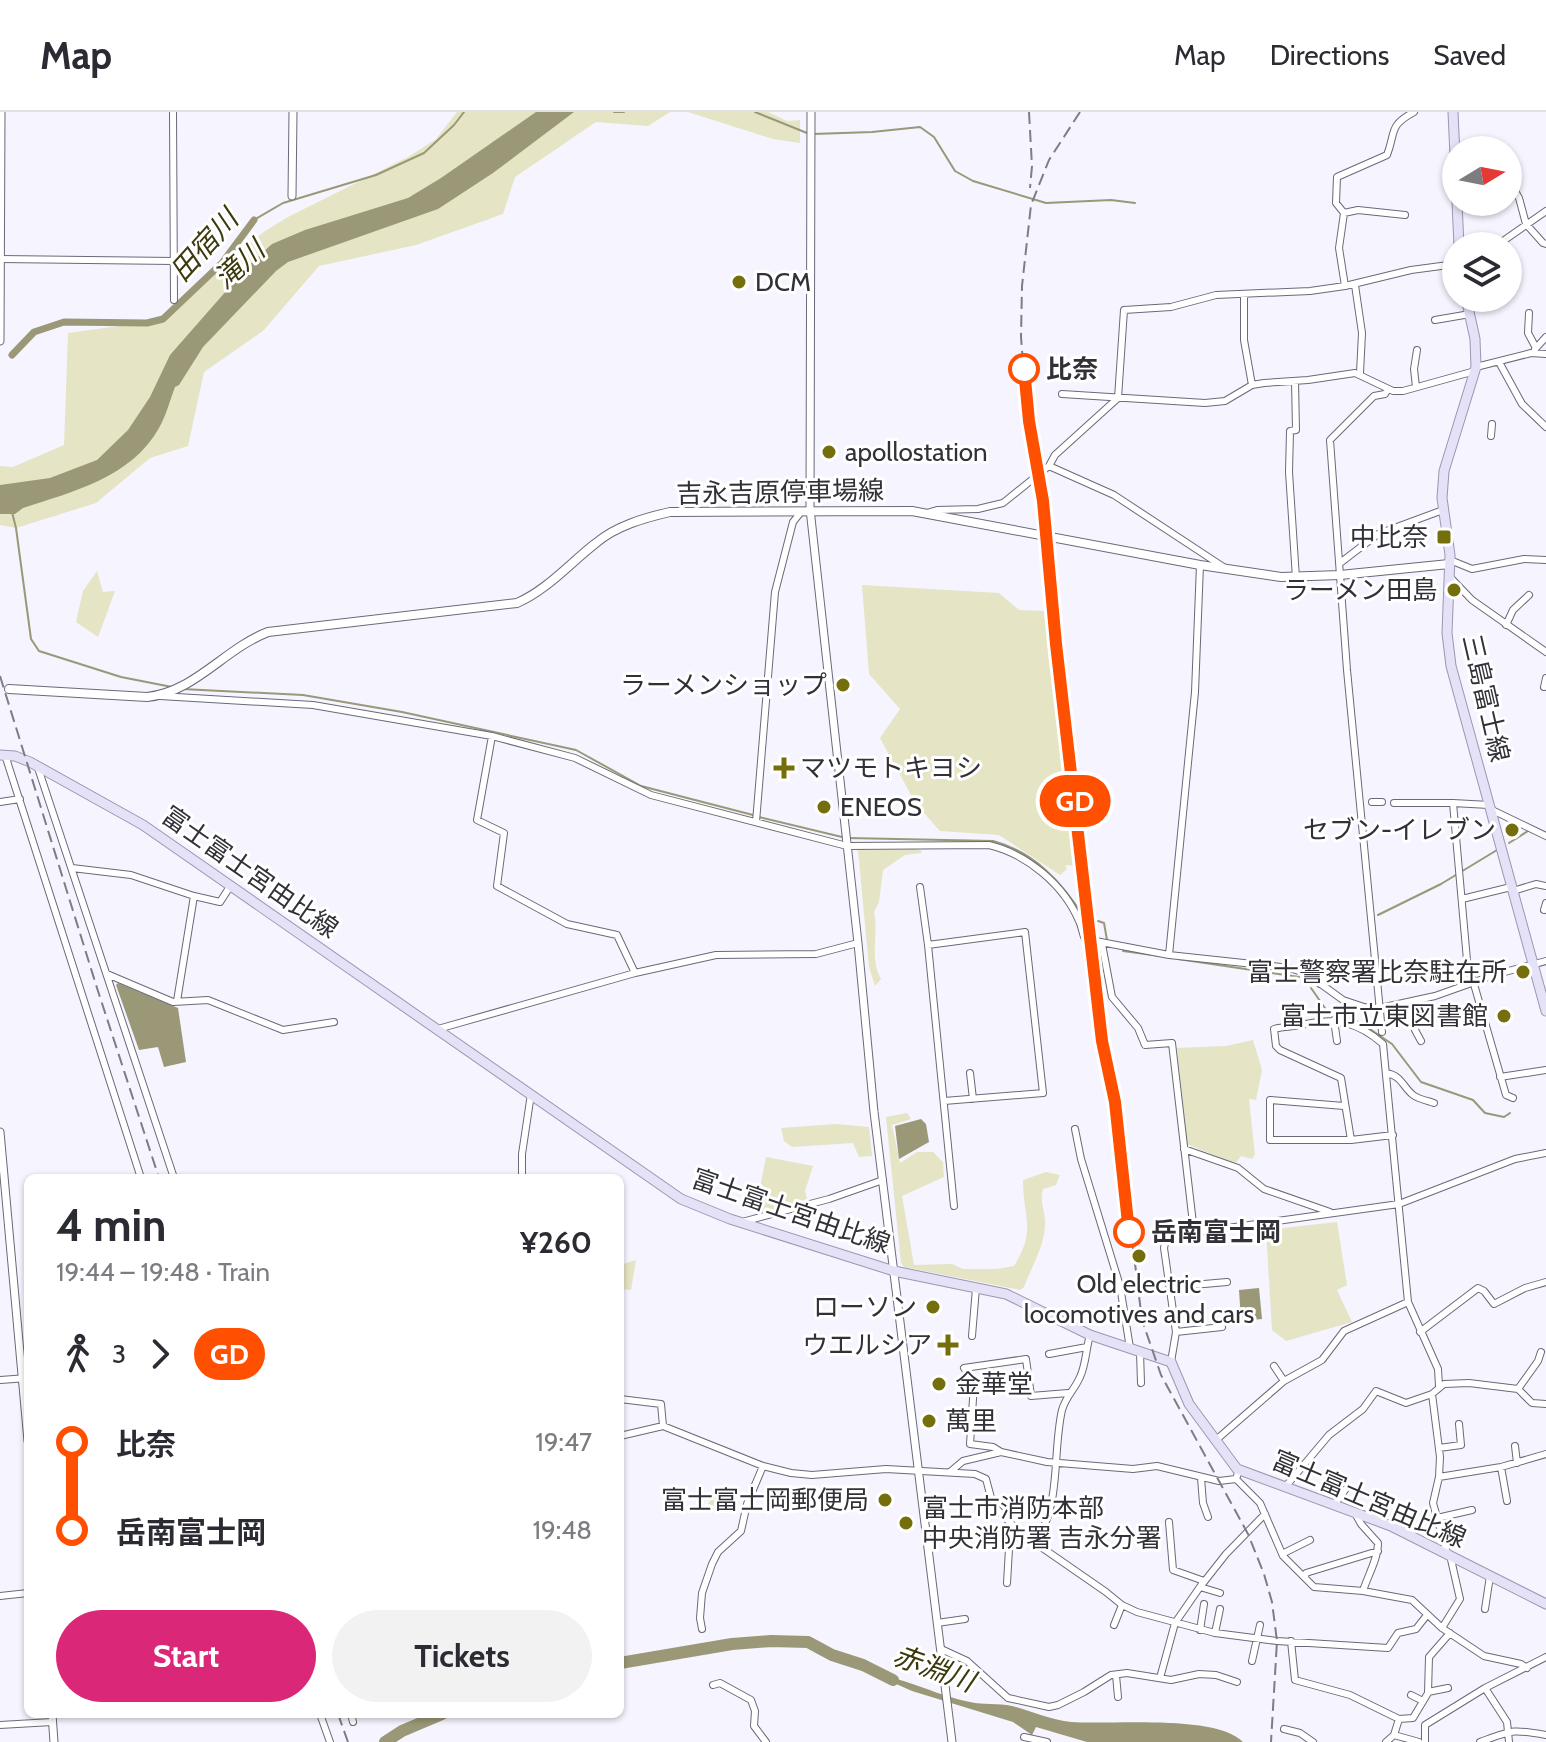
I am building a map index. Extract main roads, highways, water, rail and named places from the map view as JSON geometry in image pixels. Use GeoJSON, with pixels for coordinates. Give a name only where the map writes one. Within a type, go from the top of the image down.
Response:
{"type":"FeatureCollection","features":[{"type":"Feature","properties":{"kind":"main road"},"geometry":{"type":"LineString","coordinates":[[1453,112],[1454,136]]}},
{"type":"Feature","properties":{"kind":"main road","name":"三島富士線"},"geometry":{"type":"LineString","coordinates":[[1470,312],[1477,350],[1476,369],[1444,471],[1443,510],[1450,562],[1450,657],[1546,1011]]}},
{"type":"Feature","properties":{"kind":"main road","name":"吉永吉原停車場線"},"geometry":{"type":"LineString","coordinates":[[9,689],[160,696],[190,683],[254,638],[268,632],[517,603],[537,592],[610,533],[656,515],[690,511],[887,509],[927,513],[1200,565],[1296,578],[1450,562]]}},
{"type":"Feature","properties":{"kind":"main road","name":"富士富士宮由比線"},"geometry":{"type":"LineString","coordinates":[[2,755],[22,758],[134,819],[681,1199],[894,1271],[1020,1299],[1090,1335],[1171,1362],[1189,1404],[1237,1474],[1286,1486],[1391,1526],[1546,1604]]}},
{"type":"Feature","properties":{"kind":"waterway","name":"田宿川"},"geometry":{"type":"LineString","coordinates":[[254,220],[283,203],[376,175],[424,153],[464,112]]}},
{"type":"Feature","properties":{"kind":"waterway"},"geometry":{"type":"LineString","coordinates":[[614,112],[624,112]]}},
{"type":"Feature","properties":{"kind":"waterway"},"geometry":{"type":"LineString","coordinates":[[755,112],[807,133]]}},
{"type":"Feature","properties":{"kind":"waterway"},"geometry":{"type":"LineString","coordinates":[[813,134],[920,127],[934,137],[955,171],[973,181],[1046,203],[1111,200],[1135,203]]}},
{"type":"Feature","properties":{"kind":"waterway","name":"田宿川"},"geometry":{"type":"LineString","coordinates":[[12,355],[34,332],[64,322],[147,323],[163,319],[222,263],[254,220]]}},
{"type":"Feature","properties":{"kind":"waterway"},"geometry":{"type":"LineString","coordinates":[[12,512],[31,639],[39,651],[121,677],[172,687]]}},
{"type":"Feature","properties":{"kind":"waterway"},"geometry":{"type":"LineString","coordinates":[[182,689],[303,695],[402,712],[576,750],[641,786],[753,815]]}},
{"type":"Feature","properties":{"kind":"waterway"},"geometry":{"type":"LineString","coordinates":[[759,817],[842,837]]}},
{"type":"Feature","properties":{"kind":"waterway"},"geometry":{"type":"LineString","coordinates":[[1509,843],[1528,831]]}},
{"type":"Feature","properties":{"kind":"waterway"},"geometry":{"type":"LineString","coordinates":[[848,838],[993,841],[1008,846],[1034,860],[1056,880],[1087,918]]}},
{"type":"Feature","properties":{"kind":"waterway"},"geometry":{"type":"LineString","coordinates":[[1378,915],[1441,884],[1497,850]]}},
{"type":"Feature","properties":{"kind":"waterway"},"geometry":{"type":"LineString","coordinates":[[1098,921],[1104,923],[1107,940]]}},
{"type":"Feature","properties":{"kind":"waterway"},"geometry":{"type":"LineString","coordinates":[[1123,951],[1160,956]]}},
{"type":"Feature","properties":{"kind":"waterway"},"geometry":{"type":"LineString","coordinates":[[1178,959],[1299,977]]}},
{"type":"Feature","properties":{"kind":"waterway"},"geometry":{"type":"LineString","coordinates":[[1311,988],[1327,1011],[1361,1023],[1392,1044],[1421,1082],[1473,1100],[1485,1113],[1504,1117],[1510,1113]]}},
{"type":"Feature","properties":{"kind":"waterway","name":"赤淵川"},"geometry":{"type":"LineString","coordinates":[[624,1662],[732,1644],[808,1642],[893,1680]]}},
{"type":"Feature","properties":{"kind":"waterway","name":"赤淵川"},"geometry":{"type":"LineString","coordinates":[[385,1742],[433,1718]]}},
{"type":"Feature","properties":{"kind":"railway"},"geometry":{"type":"LineString","coordinates":[[1029,112],[1030,188]]}},
{"type":"Feature","properties":{"kind":"railway"},"geometry":{"type":"LineString","coordinates":[[1080,112],[1049,160],[1031,205],[1022,286],[1021,337],[1026,401],[1043,501],[1056,644],[1102,1041],[1115,1102],[1142,1320],[1161,1375],[1248,1534],[1264,1574],[1272,1602],[1277,1641],[1271,1742]]}},
{"type":"Feature","properties":{"kind":"railway"},"geometry":{"type":"LineString","coordinates":[[0,676],[158,1174]]}},
{"type":"Feature","properties":{"kind":"railway"},"geometry":{"type":"LineString","coordinates":[[339,1718],[348,1742]]}},
{"type":"Feature","properties":{"kind":"train","name":"GD"},"geometry":{"type":"LineString","coordinates":[[1024,369],[1026,401],[1043,501],[1056,644],[1102,1041],[1115,1102],[1129,1232]]}},
{"type":"Feature","properties":{"kind":"place","name":"DCM"},"geometry":{"type":"Point","coordinates":[739,282]}},
{"type":"Feature","properties":{"kind":"place","name":"比奈"},"geometry":{"type":"Point","coordinates":[1024,369]}},
{"type":"Feature","properties":{"kind":"place","name":"apollostation"},"geometry":{"type":"Point","coordinates":[829,452]}},
{"type":"Feature","properties":{"kind":"place","name":"中比奈"},"geometry":{"type":"Point","coordinates":[1444,537]}},
{"type":"Feature","properties":{"kind":"place","name":"ラーメン田島"},"geometry":{"type":"Point","coordinates":[1454,590]}},
{"type":"Feature","properties":{"kind":"place","name":"ラーメンショップ"},"geometry":{"type":"Point","coordinates":[843,685]}},
{"type":"Feature","properties":{"kind":"place","name":"マツモトキヨシ"},"geometry":{"type":"Point","coordinates":[784,768]}},
{"type":"Feature","properties":{"kind":"place","name":"ENEOS"},"geometry":{"type":"Point","coordinates":[824,807]}},
{"type":"Feature","properties":{"kind":"place","name":"セブン-イレブン"},"geometry":{"type":"Point","coordinates":[1512,830]}},
{"type":"Feature","properties":{"kind":"place","name":"富士警察署比奈駐在所"},"geometry":{"type":"Point","coordinates":[1523,972]}},
{"type":"Feature","properties":{"kind":"place","name":"富士市立東図書館"},"geometry":{"type":"Point","coordinates":[1504,1016]}},
{"type":"Feature","properties":{"kind":"place","name":"岳南富士岡"},"geometry":{"type":"Point","coordinates":[1129,1232]}},
{"type":"Feature","properties":{"kind":"place","name":"Old electric locomotives and cars"},"geometry":{"type":"Point","coordinates":[1139,1256]}},
{"type":"Feature","properties":{"kind":"place","name":"ローソン"},"geometry":{"type":"Point","coordinates":[933,1307]}},
{"type":"Feature","properties":{"kind":"place","name":"ウエルシア"},"geometry":{"type":"Point","coordinates":[948,1345]}},
{"type":"Feature","properties":{"kind":"place","name":"金華堂"},"geometry":{"type":"Point","coordinates":[939,1384]}},
{"type":"Feature","properties":{"kind":"place","name":"萬里"},"geometry":{"type":"Point","coordinates":[929,1421]}},
{"type":"Feature","properties":{"kind":"place","name":"富士富士岡郵便局"},"geometry":{"type":"Point","coordinates":[885,1500]}},
{"type":"Feature","properties":{"kind":"place","name":"富士市消防本部 中央消防署 吉永分署"},"geometry":{"type":"Point","coordinates":[906,1523]}},
{"type":"Feature","properties":{"kind":"water label","name":"滝川"},"geometry":{"type":"Point","coordinates":[239,264]}}]}
